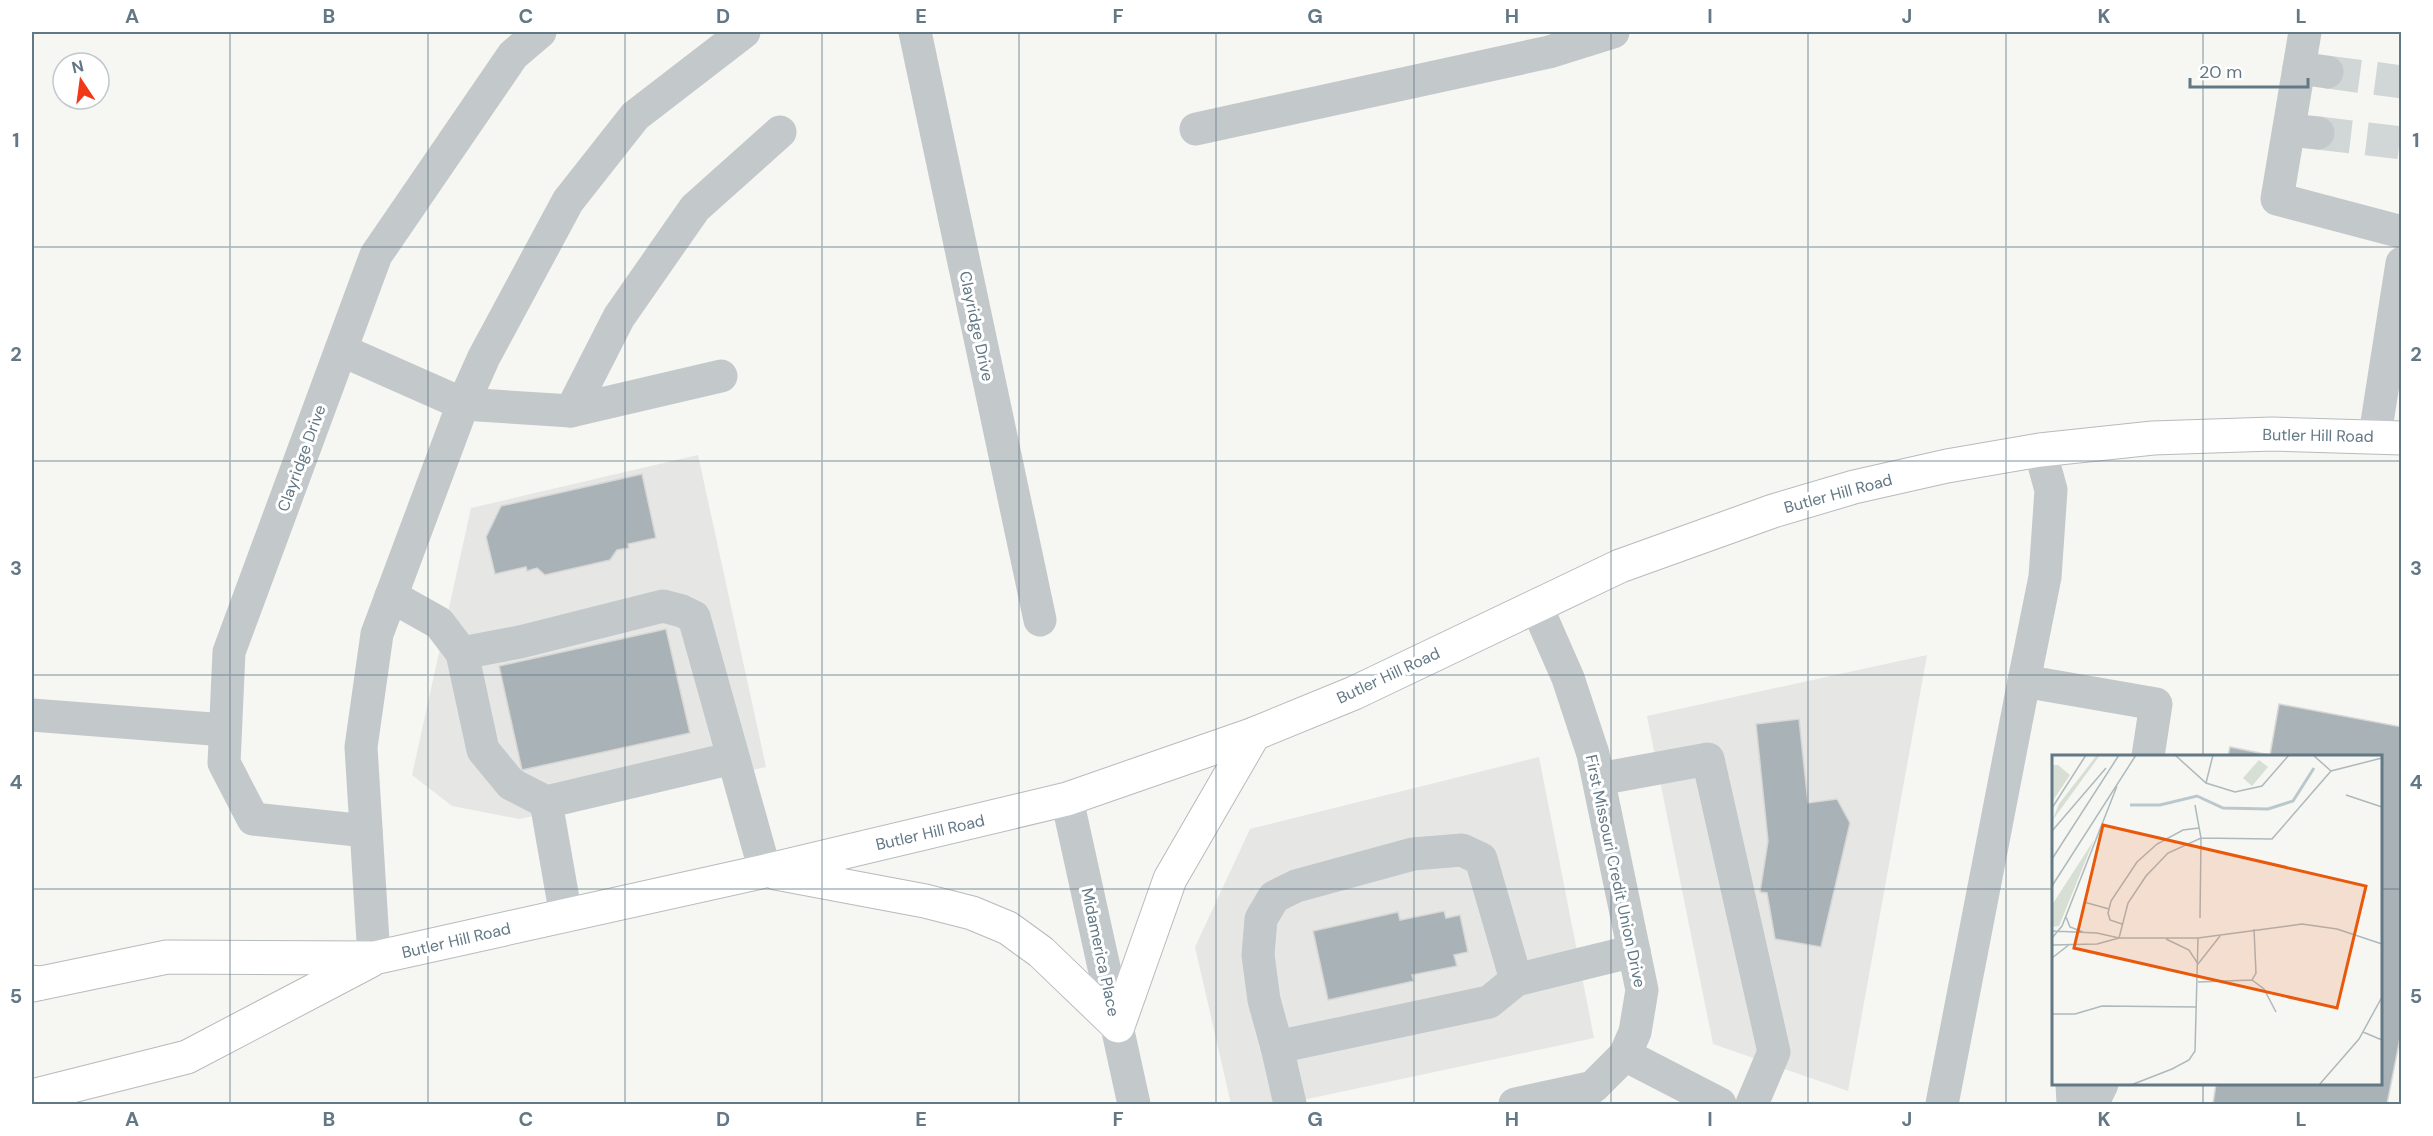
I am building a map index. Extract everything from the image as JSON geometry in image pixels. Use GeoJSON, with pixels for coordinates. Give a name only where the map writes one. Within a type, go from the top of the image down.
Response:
{"type":"FeatureCollection","features":[{"type":"Feature","properties":{"kind":"main road","name":"Butler Hill Road"},"geometry":{"type":"LineString","coordinates":[[34,983],[167,957],[374,958],[765,871],[1067,799],[1254,734],[1354,693],[1620,566],[1773,511],[1854,487],[1947,466],[2040,450],[2153,438],[2272,434],[2388,436]]}},
{"type":"Feature","properties":{"kind":"main road"},"geometry":{"type":"LineString","coordinates":[[765,871],[925,901],[972,913],[1008,928],[1041,952],[1118,1026],[1170,879],[1254,734]]}},
{"type":"Feature","properties":{"kind":"main road","name":"Butler Hill Road"},"geometry":{"type":"LineString","coordinates":[[32,1096],[187,1057],[374,958]]}},
{"type":"Feature","properties":{"kind":"street","name":"Clayridge Drive"},"geometry":{"type":"LineString","coordinates":[[366,831],[253,819],[224,763],[229,652],[376,255],[513,55],[540,32]]}},
{"type":"Feature","properties":{"kind":"street"},"geometry":{"type":"LineString","coordinates":[[374,958],[361,747],[377,634],[463,404],[484,357],[568,201],[635,116],[744,32]]}},
{"type":"Feature","properties":{"kind":"street","name":"Clayridge Drive"},"geometry":{"type":"LineString","coordinates":[[915,32],[1040,620]]}},
{"type":"Feature","properties":{"kind":"street"},"geometry":{"type":"LineString","coordinates":[[1196,129],[1549,52],[1614,32]]}},
{"type":"Feature","properties":{"kind":"street"},"geometry":{"type":"LineString","coordinates":[[2305,32],[2313,70],[2303,132],[2277,199],[2402,232]]}},
{"type":"Feature","properties":{"kind":"street"},"geometry":{"type":"LineString","coordinates":[[571,411],[619,317],[695,208],[780,132]]}},
{"type":"Feature","properties":{"kind":"street"},"geometry":{"type":"LineString","coordinates":[[2388,436],[2402,263]]}},
{"type":"Feature","properties":{"kind":"street"},"geometry":{"type":"LineString","coordinates":[[341,350],[463,404],[571,411],[721,376]]}},
{"type":"Feature","properties":{"kind":"street"},"geometry":{"type":"LineString","coordinates":[[1942,1104],[2045,577],[2051,490],[2040,450]]}},
{"type":"Feature","properties":{"kind":"street"},"geometry":{"type":"LineString","coordinates":[[391,597],[439,623],[462,653],[483,750],[511,784],[546,802],[733,758]]}},
{"type":"Feature","properties":{"kind":"street","name":"First Missouri Credit Union Drive"},"geometry":{"type":"LineString","coordinates":[[1515,1104],[1593,1087],[1625,1055],[1635,1032],[1642,990],[1593,754],[1568,678],[1536,605]]}},
{"type":"Feature","properties":{"kind":"street"},"geometry":{"type":"LineString","coordinates":[[462,653],[520,642],[663,606],[694,617],[765,871]]}},
{"type":"Feature","properties":{"kind":"street"},"geometry":{"type":"LineString","coordinates":[[2024,681],[2156,704],[2148,755]]}},
{"type":"Feature","properties":{"kind":"street"},"geometry":{"type":"LineString","coordinates":[[32,715],[225,730]]}},
{"type":"Feature","properties":{"kind":"street"},"geometry":{"type":"LineString","coordinates":[[1599,779],[1708,759],[1774,1052],[1752,1104]]}},
{"type":"Feature","properties":{"kind":"street","name":"Midamerica Place"},"geometry":{"type":"LineString","coordinates":[[1067,799],[1134,1104]]}},
{"type":"Feature","properties":{"kind":"street"},"geometry":{"type":"LineString","coordinates":[[546,802],[566,915]]}},
{"type":"Feature","properties":{"kind":"street"},"geometry":{"type":"LineString","coordinates":[[1290,1104],[1264,1000],[1258,955],[1261,919],[1274,897],[1296,886],[1413,854],[1462,850],[1481,859],[1516,980]]}},
{"type":"Feature","properties":{"kind":"street"},"geometry":{"type":"LineString","coordinates":[[1277,1047],[1490,1002],[1516,980],[1634,951]]}},
{"type":"Feature","properties":{"kind":"street"},"geometry":{"type":"LineString","coordinates":[[1625,1055],[1720,1104]]}},
{"type":"Feature","properties":{"kind":"street"},"geometry":{"type":"LineString","coordinates":[[2072,1085],[2073,1104]]}},
{"type":"Feature","properties":{"kind":"street"},"geometry":{"type":"LineString","coordinates":[[2092,1104],[2101,1085]]}},
{"type":"Feature","properties":{"kind":"shaded area"},"geometry":{"type":"Polygon","coordinates":[[[698,455],[766,767],[519,819],[452,806],[412,775],[471,508],[698,455]]]}},
{"type":"Feature","properties":{"kind":"shaded area"},"geometry":{"type":"Polygon","coordinates":[[[1927,655],[1848,1091],[1713,1044],[1647,716],[1927,655]]]}},
{"type":"Feature","properties":{"kind":"shaded area"},"geometry":{"type":"Polygon","coordinates":[[[1539,757],[1594,1038],[1284,1104],[1231,1104],[1195,947],[1250,829],[1539,757]]]}},
{"type":"Feature","properties":{"kind":"building"},"geometry":{"type":"Polygon","coordinates":[[[642,474],[656,538],[628,544],[629,548],[617,550],[610,560],[545,575],[537,568],[527,571],[526,567],[495,574],[486,537],[501,506],[642,474]]]}},
{"type":"Feature","properties":{"kind":"building"},"geometry":{"type":"Polygon","coordinates":[[[666,629],[690,733],[522,770],[499,666],[666,629]]]}},
{"type":"Feature","properties":{"kind":"building"},"geometry":{"type":"Polygon","coordinates":[[[2279,704],[2402,727],[2402,1028],[2387,1104],[2213,1104],[2216,1085],[2382,1085],[2382,755],[2270,755],[2279,704]]]}},
{"type":"Feature","properties":{"kind":"building"},"geometry":{"type":"Polygon","coordinates":[[[1799,719],[1808,803],[1837,799],[1850,823],[1821,947],[1775,939],[1767,893],[1760,892],[1768,841],[1756,724],[1799,719]]]}},
{"type":"Feature","properties":{"kind":"building"},"geometry":{"type":"Polygon","coordinates":[[[2230,747],[2270,755],[2228,755],[2230,747]]]}},
{"type":"Feature","properties":{"kind":"building"},"geometry":{"type":"Polygon","coordinates":[[[1444,911],[1446,918],[1460,915],[1468,952],[1454,955],[1457,966],[1412,975],[1414,981],[1328,1000],[1313,931],[1398,912],[1400,920],[1444,911]]]}},
{"type":"Feature","properties":{"kind":"tunnel"},"geometry":{"type":"LineString","coordinates":[[2327,72],[2402,82]]}},
{"type":"Feature","properties":{"kind":"tunnel"},"geometry":{"type":"LineString","coordinates":[[2318,133],[2402,143]]}}]}
